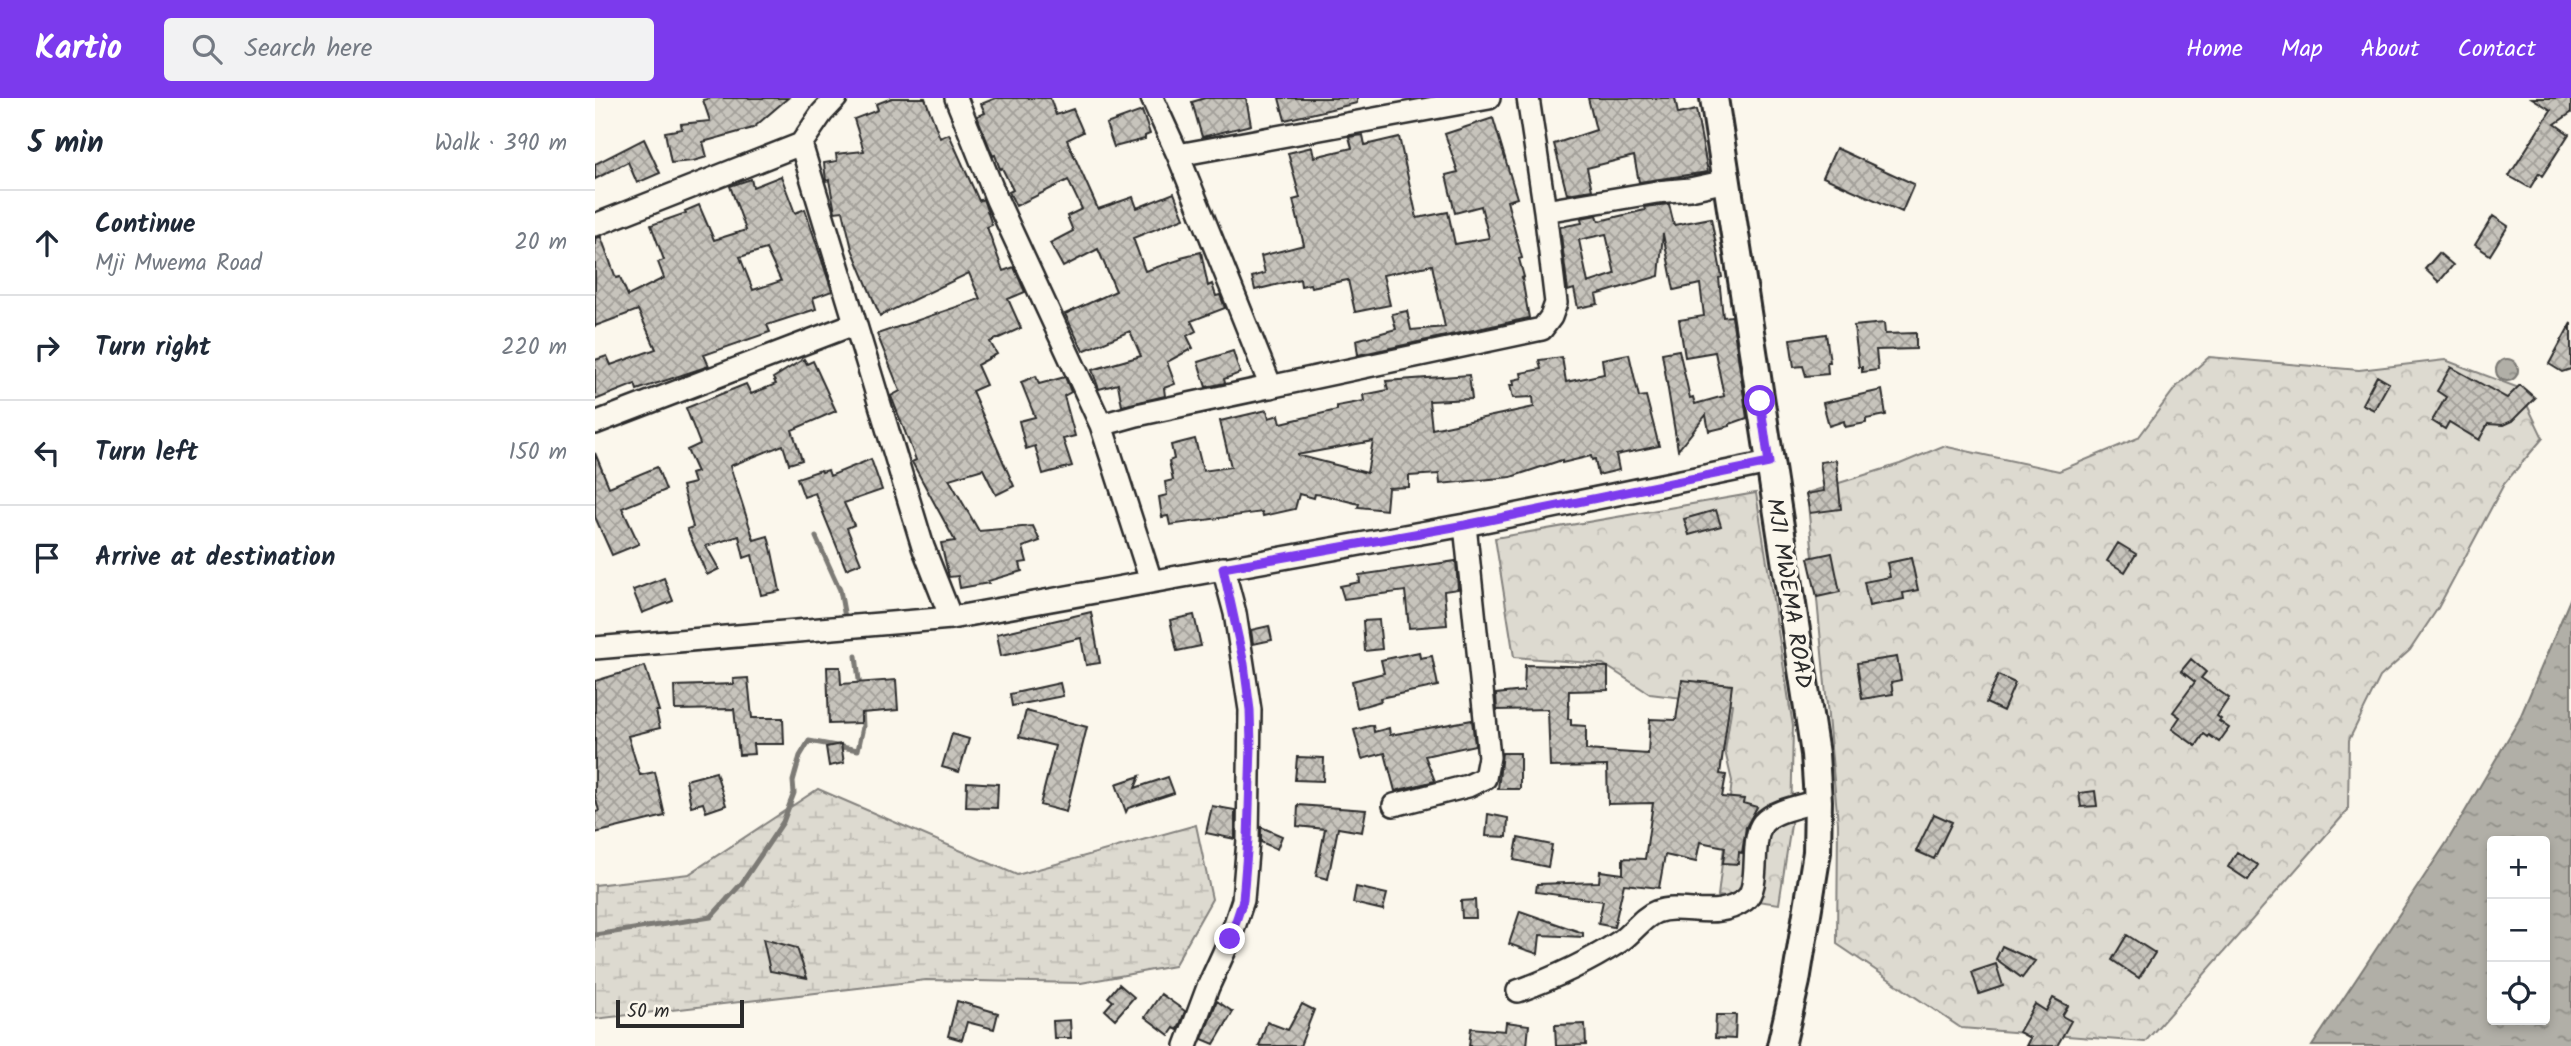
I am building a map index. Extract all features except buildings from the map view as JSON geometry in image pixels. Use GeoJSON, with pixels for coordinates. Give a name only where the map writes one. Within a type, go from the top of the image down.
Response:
{"type":"FeatureCollection","features":[{"type":"Feature","properties":{"kind":"main road","name":"MJI MWEMA ROAD"},"geometry":{"type":"LineString","coordinates":[[1714,98],[1815,754],[1818,801],[1815,865],[1796,981],[1781,1046]]}},
{"type":"Feature","properties":{"kind":"street"},"geometry":{"type":"LineString","coordinates":[[595,225],[801,144],[836,98]]}},
{"type":"Feature","properties":{"kind":"street"},"geometry":{"type":"LineString","coordinates":[[956,98],[996,200],[1101,425],[1151,580]]}},
{"type":"Feature","properties":{"kind":"street"},"geometry":{"type":"LineString","coordinates":[[1152,98],[1178,155],[1271,387]]}},
{"type":"Feature","properties":{"kind":"street"},"geometry":{"type":"LineString","coordinates":[[1178,155],[1489,98]]}},
{"type":"Feature","properties":{"kind":"street"},"geometry":{"type":"LineString","coordinates":[[1101,425],[1137,415],[1542,329],[1551,317],[1556,303],[1528,98]]}},
{"type":"Feature","properties":{"kind":"street"},"geometry":{"type":"LineString","coordinates":[[801,144],[923,547],[951,618]]}},
{"type":"Feature","properties":{"kind":"street"},"geometry":{"type":"LineString","coordinates":[[1545,211],[1727,181]]}},
{"type":"Feature","properties":{"kind":"street"},"geometry":{"type":"LineString","coordinates":[[595,423],[854,324]]}},
{"type":"Feature","properties":{"kind":"street"},"geometry":{"type":"LineString","coordinates":[[595,648],[951,618],[1465,525],[1769,463]]}},
{"type":"Feature","properties":{"kind":"street"},"geometry":{"type":"LineString","coordinates":[[1394,805],[1468,786],[1485,778],[1489,757],[1465,525]]}},
{"type":"Feature","properties":{"kind":"street"},"geometry":{"type":"LineString","coordinates":[[1186,1046],[1243,900],[1248,839],[1250,710],[1235,613],[1223,568]]}},
{"type":"Feature","properties":{"kind":"street"},"geometry":{"type":"LineString","coordinates":[[1518,991],[1560,976],[1620,942],[1655,912],[1714,911],[1744,900],[1749,896],[1752,885],[1758,834],[1763,823],[1779,814],[1818,801]]}},
{"type":"Feature","properties":{"kind":"green space"},"geometry":{"type":"Polygon","coordinates":[[[2209,357],[2359,370],[2445,360],[2519,388],[2543,438],[2504,484],[2438,608],[2410,650],[2380,677],[2349,740],[2348,810],[2145,1042],[1961,1028],[1837,944],[1838,823],[1807,493],[1900,464],[1943,446],[2059,471],[2138,438],[2176,387],[2209,357]]]}},
{"type":"Feature","properties":{"kind":"green space"},"geometry":{"type":"Polygon","coordinates":[[[1756,493],[1793,726],[1791,825],[1779,904],[1718,896],[1732,781],[1725,751],[1732,704],[1650,694],[1603,664],[1514,657],[1495,538],[1756,493]]]}},
{"type":"Feature","properties":{"kind":"green space"},"geometry":{"type":"Polygon","coordinates":[[[818,789],[1017,875],[1196,825],[1212,899],[1174,966],[1081,983],[926,980],[595,1019],[595,885],[689,874],[818,789]]]}},
{"type":"Feature","properties":{"kind":"water"},"geometry":{"type":"Polygon","coordinates":[[[2507,359],[2515,362],[2518,370],[2515,378],[2507,381],[2499,378],[2496,370],[2499,362],[2507,359]]]}},
{"type":"Feature","properties":{"kind":"water"},"geometry":{"type":"Polygon","coordinates":[[[2571,597],[2571,1046],[2312,1046],[2447,842],[2519,720],[2571,597]]]}},
{"type":"Feature","properties":{"kind":"waterway"},"geometry":{"type":"LineString","coordinates":[[816,537],[840,590],[846,623]]}},
{"type":"Feature","properties":{"kind":"waterway"},"geometry":{"type":"LineString","coordinates":[[856,656],[860,688]]}},
{"type":"Feature","properties":{"kind":"waterway"},"geometry":{"type":"LineString","coordinates":[[595,935],[711,917],[742,883],[783,822],[794,793],[793,781],[800,756],[809,741],[858,750],[863,727],[862,708]]}},
{"type":"Feature","properties":{"kind":"route"},"geometry":{"type":"LineString","coordinates":[[1230,939],[1243,900],[1251,794],[1251,746],[1244,664],[1235,613],[1223,568],[1465,525],[1769,463],[1760,401]]}}]}
